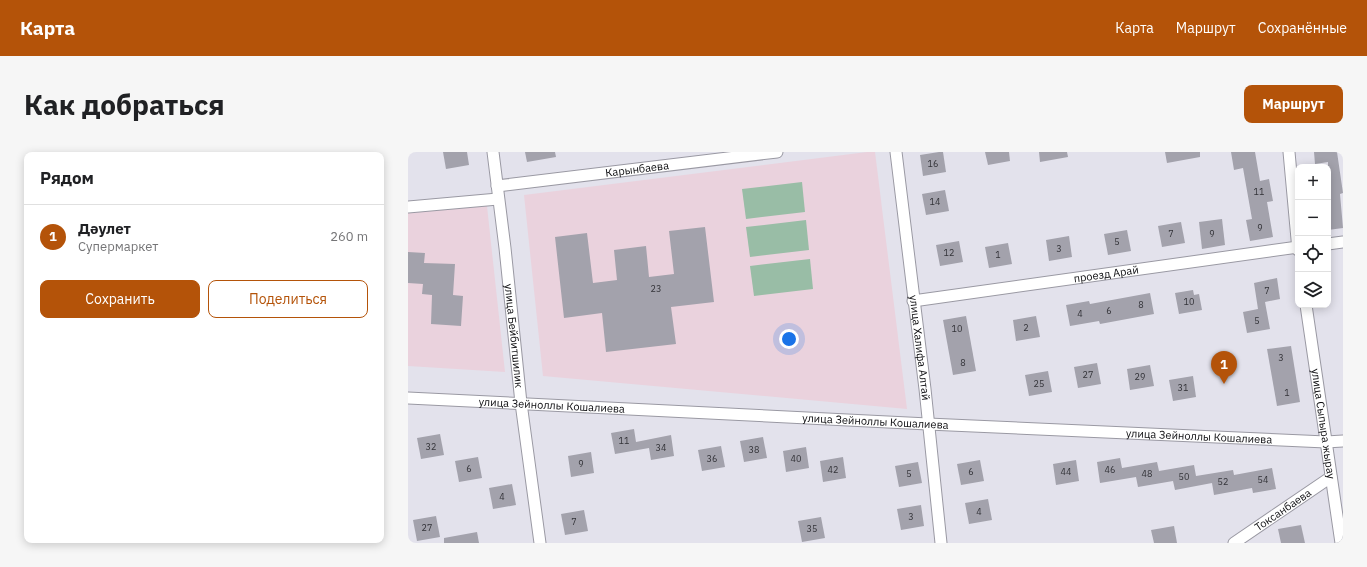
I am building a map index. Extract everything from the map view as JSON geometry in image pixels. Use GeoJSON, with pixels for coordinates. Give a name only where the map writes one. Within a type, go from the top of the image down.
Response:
{"type":"FeatureCollection","features":[{"type":"Feature","properties":{"kind":"street","name":"улица Бейбитшилик"},"geometry":{"type":"LineString","coordinates":[[493,152],[505,248],[521,403],[540,543]]}},
{"type":"Feature","properties":{"kind":"street","name":"Карынбаева"},"geometry":{"type":"LineString","coordinates":[[497,186],[777,152]]}},
{"type":"Feature","properties":{"kind":"street","name":"улица Халифа Алтай"},"geometry":{"type":"LineString","coordinates":[[896,152],[941,543]]}},
{"type":"Feature","properties":{"kind":"street"},"geometry":{"type":"LineString","coordinates":[[1289,152],[1297,236]]}},
{"type":"Feature","properties":{"kind":"street"},"geometry":{"type":"LineString","coordinates":[[408,207],[498,199]]}},
{"type":"Feature","properties":{"kind":"street"},"geometry":{"type":"LineString","coordinates":[[1331,244],[1343,242]]}},
{"type":"Feature","properties":{"kind":"street","name":"проезд Арай"},"geometry":{"type":"LineString","coordinates":[[914,301],[1295,248]]}},
{"type":"Feature","properties":{"kind":"street","name":"улица Сыпыра жырау"},"geometry":{"type":"LineString","coordinates":[[1306,308],[1341,543]]}},
{"type":"Feature","properties":{"kind":"street","name":"улица Зейноллы Кошалиева"},"geometry":{"type":"LineString","coordinates":[[408,398],[928,424],[1326,442],[1343,441]]}},
{"type":"Feature","properties":{"kind":"street","name":"Токсанбаева"},"geometry":{"type":"LineString","coordinates":[[1234,543],[1331,477]]}},
{"type":"Feature","properties":{"kind":"shaded area"},"geometry":{"type":"Polygon","coordinates":[[[875,152],[907,409],[543,376],[524,195],[875,152]]]}},
{"type":"Feature","properties":{"kind":"shaded area"},"geometry":{"type":"Polygon","coordinates":[[[487,206],[505,372],[408,366],[408,213],[487,206]]]}},
{"type":"Feature","properties":{"kind":"green space"},"geometry":{"type":"Polygon","coordinates":[[[802,182],[805,212],[746,219],[742,189],[802,182]]]}},
{"type":"Feature","properties":{"kind":"green space"},"geometry":{"type":"Polygon","coordinates":[[[806,220],[809,250],[750,257],[746,227],[806,220]]]}},
{"type":"Feature","properties":{"kind":"green space"},"geometry":{"type":"Polygon","coordinates":[[[810,259],[813,289],[754,296],[750,266],[810,259]]]}},
{"type":"Feature","properties":{"kind":"building"},"geometry":{"type":"Polygon","coordinates":[[[443,152],[467,152],[469,165],[446,169],[443,152]]]}},
{"type":"Feature","properties":{"kind":"building"},"geometry":{"type":"Polygon","coordinates":[[[525,152],[555,152],[556,157],[527,162],[525,152]]]}},
{"type":"Feature","properties":{"kind":"building"},"geometry":{"type":"Polygon","coordinates":[[[943,152],[946,172],[923,176],[920,155],[943,152]]]}},
{"type":"Feature","properties":{"kind":"building"},"geometry":{"type":"Polygon","coordinates":[[[985,152],[1009,152],[1010,161],[988,165],[985,152]]]}},
{"type":"Feature","properties":{"kind":"building"},"geometry":{"type":"Polygon","coordinates":[[[1039,152],[1067,152],[1068,157],[1040,162],[1039,152]]]}},
{"type":"Feature","properties":{"kind":"building"},"geometry":{"type":"Polygon","coordinates":[[[1165,152],[1200,152],[1200,157],[1167,163],[1165,152]]]}},
{"type":"Feature","properties":{"kind":"building"},"geometry":{"type":"Polygon","coordinates":[[[1231,152],[1255,152],[1260,181],[1269,179],[1273,201],[1267,202],[1273,237],[1250,241],[1246,220],[1252,219],[1243,168],[1234,170],[1231,152]]]}},
{"type":"Feature","properties":{"kind":"building"},"geometry":{"type":"Polygon","coordinates":[[[1314,152],[1337,152],[1343,193],[1340,194],[1343,228],[1331,230],[1331,164],[1328,164],[1328,162],[1315,164],[1314,152]]]}},
{"type":"Feature","properties":{"kind":"building"},"geometry":{"type":"Polygon","coordinates":[[[945,190],[949,211],[926,215],[922,194],[945,190]]]}},
{"type":"Feature","properties":{"kind":"building"},"geometry":{"type":"Polygon","coordinates":[[[1222,219],[1225,245],[1202,249],[1199,222],[1222,219]]]}},
{"type":"Feature","properties":{"kind":"building"},"geometry":{"type":"Polygon","coordinates":[[[1181,222],[1185,243],[1162,247],[1158,226],[1181,222]]]}},
{"type":"Feature","properties":{"kind":"building"},"geometry":{"type":"Polygon","coordinates":[[[705,227],[714,302],[671,307],[676,344],[606,352],[602,313],[564,318],[555,237],[587,233],[593,283],[617,280],[614,250],[646,246],[649,277],[674,274],[669,231],[705,227]]]}},
{"type":"Feature","properties":{"kind":"building"},"geometry":{"type":"Polygon","coordinates":[[[1127,230],[1131,251],[1108,255],[1104,234],[1127,230]]]}},
{"type":"Feature","properties":{"kind":"building"},"geometry":{"type":"Polygon","coordinates":[[[1069,236],[1072,257],[1049,261],[1046,240],[1069,236]]]}},
{"type":"Feature","properties":{"kind":"building"},"geometry":{"type":"Polygon","coordinates":[[[959,241],[963,262],[940,266],[936,245],[959,241]]]}},
{"type":"Feature","properties":{"kind":"building"},"geometry":{"type":"Polygon","coordinates":[[[1008,243],[1012,264],[989,268],[985,247],[1008,243]]]}},
{"type":"Feature","properties":{"kind":"building"},"geometry":{"type":"Polygon","coordinates":[[[408,252],[425,253],[424,263],[455,264],[453,295],[463,296],[461,326],[431,324],[432,295],[422,294],[423,284],[408,283],[408,252]]]}},
{"type":"Feature","properties":{"kind":"building"},"geometry":{"type":"Polygon","coordinates":[[[1277,278],[1280,299],[1265,302],[1270,329],[1247,333],[1243,312],[1258,309],[1254,283],[1277,278]]]}},
{"type":"Feature","properties":{"kind":"building"},"geometry":{"type":"Polygon","coordinates":[[[1193,290],[1194,295],[1199,294],[1202,310],[1179,314],[1175,293],[1193,290]]]}},
{"type":"Feature","properties":{"kind":"building"},"geometry":{"type":"Polygon","coordinates":[[[1150,293],[1154,314],[1100,324],[1099,321],[1070,326],[1066,305],[1089,301],[1090,304],[1150,293]]]}},
{"type":"Feature","properties":{"kind":"building"},"geometry":{"type":"Polygon","coordinates":[[[966,316],[976,371],[953,375],[943,320],[966,316]]]}},
{"type":"Feature","properties":{"kind":"building"},"geometry":{"type":"Polygon","coordinates":[[[1036,316],[1040,337],[1016,341],[1013,320],[1036,316]]]}},
{"type":"Feature","properties":{"kind":"building"},"geometry":{"type":"Polygon","coordinates":[[[1291,346],[1300,402],[1277,406],[1267,349],[1291,346]]]}},
{"type":"Feature","properties":{"kind":"building"},"geometry":{"type":"Polygon","coordinates":[[[1097,363],[1101,384],[1078,388],[1074,367],[1097,363]]]}},
{"type":"Feature","properties":{"kind":"building"},"geometry":{"type":"Polygon","coordinates":[[[1150,365],[1154,386],[1130,390],[1127,369],[1150,365]]]}},
{"type":"Feature","properties":{"kind":"building"},"geometry":{"type":"Polygon","coordinates":[[[1048,371],[1052,392],[1029,396],[1025,375],[1048,371]]]}},
{"type":"Feature","properties":{"kind":"building"},"geometry":{"type":"Polygon","coordinates":[[[1193,376],[1196,397],[1173,401],[1169,380],[1193,376]]]}},
{"type":"Feature","properties":{"kind":"building"},"geometry":{"type":"Polygon","coordinates":[[[634,429],[636,442],[671,435],[674,456],[651,460],[649,448],[615,454],[611,433],[634,429]]]}},
{"type":"Feature","properties":{"kind":"building"},"geometry":{"type":"Polygon","coordinates":[[[440,434],[444,455],[421,459],[417,438],[440,434]]]}},
{"type":"Feature","properties":{"kind":"building"},"geometry":{"type":"Polygon","coordinates":[[[763,437],[767,458],[744,462],[740,441],[763,437]]]}},
{"type":"Feature","properties":{"kind":"building"},"geometry":{"type":"Polygon","coordinates":[[[721,446],[725,467],[702,471],[698,450],[721,446]]]}},
{"type":"Feature","properties":{"kind":"building"},"geometry":{"type":"Polygon","coordinates":[[[806,447],[809,468],[786,472],[783,451],[806,447]]]}},
{"type":"Feature","properties":{"kind":"building"},"geometry":{"type":"Polygon","coordinates":[[[591,452],[594,473],[571,477],[568,456],[591,452]]]}},
{"type":"Feature","properties":{"kind":"building"},"geometry":{"type":"Polygon","coordinates":[[[478,457],[482,478],[459,482],[455,461],[478,457]]]}},
{"type":"Feature","properties":{"kind":"building"},"geometry":{"type":"Polygon","coordinates":[[[843,457],[846,478],[823,482],[820,461],[843,457]]]}},
{"type":"Feature","properties":{"kind":"building"},"geometry":{"type":"Polygon","coordinates":[[[1120,458],[1122,468],[1157,462],[1159,471],[1194,465],[1196,476],[1233,470],[1234,475],[1272,468],[1276,489],[1253,493],[1252,488],[1214,495],[1212,483],[1175,490],[1173,481],[1138,487],[1136,477],[1100,483],[1097,462],[1120,458]]]}},
{"type":"Feature","properties":{"kind":"building"},"geometry":{"type":"Polygon","coordinates":[[[980,460],[984,481],[961,485],[957,464],[980,460]]]}},
{"type":"Feature","properties":{"kind":"building"},"geometry":{"type":"Polygon","coordinates":[[[1076,460],[1079,481],[1056,485],[1053,464],[1076,460]]]}},
{"type":"Feature","properties":{"kind":"building"},"geometry":{"type":"Polygon","coordinates":[[[918,462],[922,483],[899,487],[895,466],[918,462]]]}},
{"type":"Feature","properties":{"kind":"building"},"geometry":{"type":"Polygon","coordinates":[[[512,484],[516,505],[493,509],[489,488],[512,484]]]}},
{"type":"Feature","properties":{"kind":"building"},"geometry":{"type":"Polygon","coordinates":[[[988,499],[992,520],[969,524],[965,503],[988,499]]]}},
{"type":"Feature","properties":{"kind":"building"},"geometry":{"type":"Polygon","coordinates":[[[921,505],[924,526],[901,530],[897,509],[921,505]]]}},
{"type":"Feature","properties":{"kind":"building"},"geometry":{"type":"Polygon","coordinates":[[[584,510],[588,531],[565,535],[561,514],[584,510]]]}},
{"type":"Feature","properties":{"kind":"building"},"geometry":{"type":"Polygon","coordinates":[[[436,516],[440,537],[417,541],[413,520],[436,516]]]}},
{"type":"Feature","properties":{"kind":"building"},"geometry":{"type":"Polygon","coordinates":[[[821,517],[825,538],[802,542],[798,521],[821,517]]]}},
{"type":"Feature","properties":{"kind":"building"},"geometry":{"type":"Polygon","coordinates":[[[1301,525],[1305,543],[1281,543],[1278,529],[1301,525]]]}},
{"type":"Feature","properties":{"kind":"building"},"geometry":{"type":"Polygon","coordinates":[[[1174,526],[1177,543],[1154,543],[1151,530],[1174,526]]]}},
{"type":"Feature","properties":{"kind":"building"},"geometry":{"type":"Polygon","coordinates":[[[477,532],[479,543],[444,543],[444,538],[477,532]]]}},
{"type":"Feature","properties":{"kind":"place","name":"Дәулет"},"geometry":{"type":"Point","coordinates":[1224,384]}}]}
